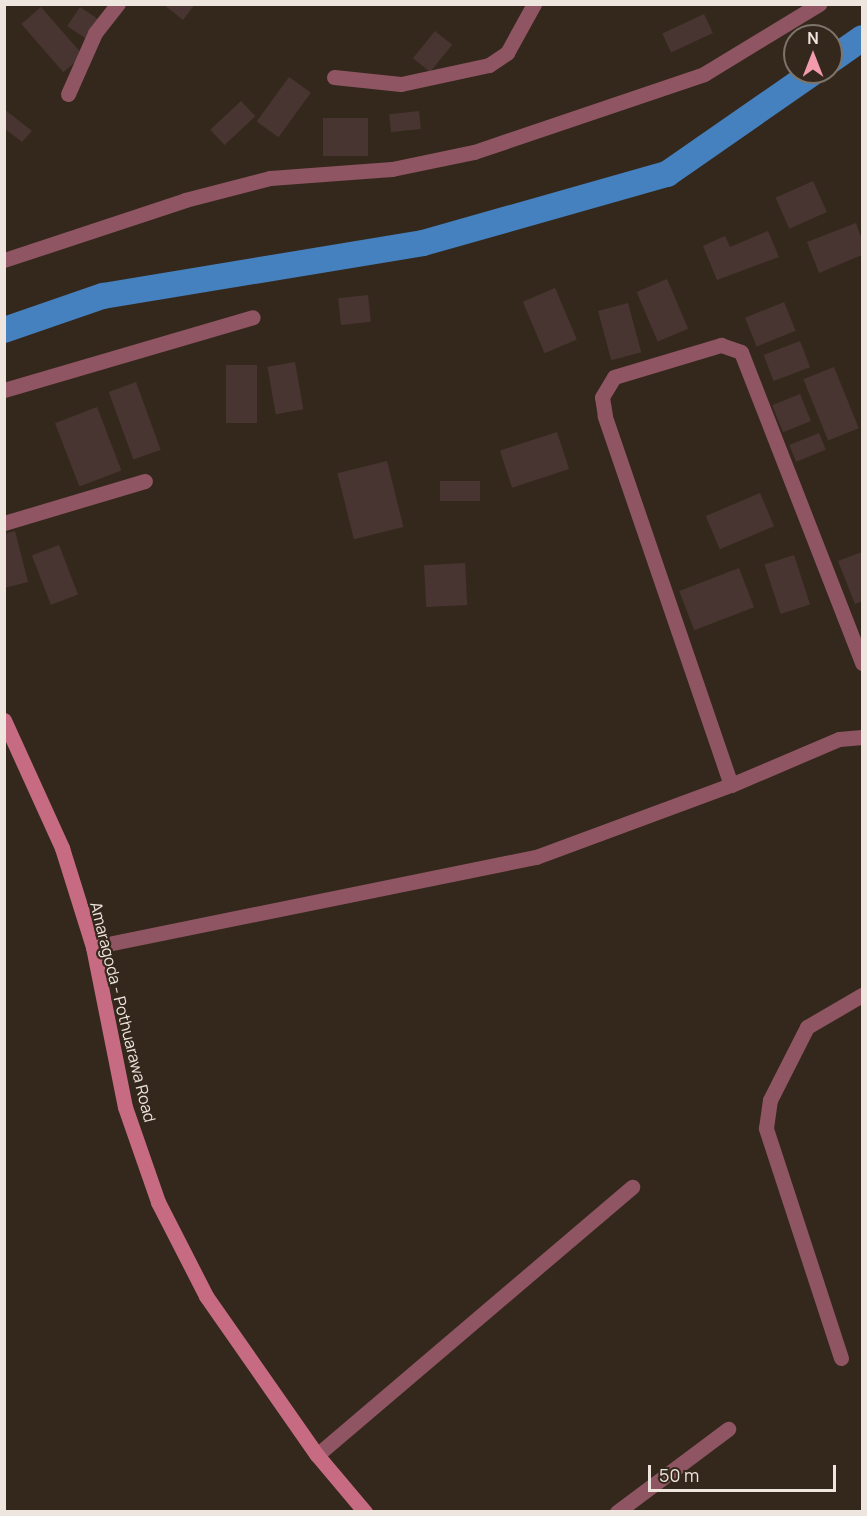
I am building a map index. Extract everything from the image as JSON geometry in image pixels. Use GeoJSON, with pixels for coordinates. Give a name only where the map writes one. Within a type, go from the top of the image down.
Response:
{"type":"FeatureCollection","features":[{"type":"Feature","properties":{"kind":"street"},"geometry":{"type":"LineString","coordinates":[[68,94],[95,33],[118,4]]}},
{"type":"Feature","properties":{"kind":"street"},"geometry":{"type":"LineString","coordinates":[[334,77],[401,84],[489,65],[507,52],[534,4]]}},
{"type":"Feature","properties":{"kind":"street"},"geometry":{"type":"LineString","coordinates":[[4,260],[185,200],[270,178],[392,169],[474,152],[704,74],[819,4]]}},
{"type":"Feature","properties":{"kind":"street"},"geometry":{"type":"LineString","coordinates":[[4,390],[253,317]]}},
{"type":"Feature","properties":{"kind":"street"},"geometry":{"type":"LineString","coordinates":[[731,785],[605,416],[602,397],[614,377],[721,345],[741,352],[857,628],[862,663]]}},
{"type":"Feature","properties":{"kind":"street"},"geometry":{"type":"LineString","coordinates":[[4,523],[145,481]]}},
{"type":"Feature","properties":{"kind":"street","name":"Amaragoda - Pothuarawa Road"},"geometry":{"type":"LineString","coordinates":[[4,720],[62,848],[93,947],[125,1107],[158,1202],[206,1296],[317,1455],[365,1512]]}},
{"type":"Feature","properties":{"kind":"street"},"geometry":{"type":"LineString","coordinates":[[93,947],[536,857],[731,785],[838,739],[862,736]]}},
{"type":"Feature","properties":{"kind":"street"},"geometry":{"type":"LineString","coordinates":[[841,1358],[766,1128],[770,1100],[807,1027],[862,995]]}},
{"type":"Feature","properties":{"kind":"street"},"geometry":{"type":"LineString","coordinates":[[317,1455],[632,1187]]}},
{"type":"Feature","properties":{"kind":"street"},"geometry":{"type":"LineString","coordinates":[[617,1512],[728,1429]]}},
{"type":"Feature","properties":{"kind":"building"},"geometry":{"type":"Polygon","coordinates":[[[163,4],[195,4],[183,20],[163,4]]]}},
{"type":"Feature","properties":{"kind":"building"},"geometry":{"type":"Polygon","coordinates":[[[41,7],[83,55],[63,72],[21,24],[41,7]]]}},
{"type":"Feature","properties":{"kind":"building"},"geometry":{"type":"Polygon","coordinates":[[[80,7],[98,19],[85,38],[67,26],[80,7]]]}},
{"type":"Feature","properties":{"kind":"building"},"geometry":{"type":"Polygon","coordinates":[[[704,14],[713,33],[671,52],[662,33],[704,14]]]}},
{"type":"Feature","properties":{"kind":"building"},"geometry":{"type":"Polygon","coordinates":[[[435,31],[452,45],[430,72],[413,58],[435,31]]]}},
{"type":"Feature","properties":{"kind":"building"},"geometry":{"type":"Polygon","coordinates":[[[289,77],[311,93],[279,137],[257,121],[289,77]]]}},
{"type":"Feature","properties":{"kind":"building"},"geometry":{"type":"Polygon","coordinates":[[[241,101],[255,116],[225,145],[210,130],[241,101]]]}},
{"type":"Feature","properties":{"kind":"building"},"geometry":{"type":"Polygon","coordinates":[[[4,109],[32,131],[22,142],[4,128],[4,109]]]}},
{"type":"Feature","properties":{"kind":"building"},"geometry":{"type":"Polygon","coordinates":[[[419,111],[421,129],[391,132],[389,114],[419,111]]]}},
{"type":"Feature","properties":{"kind":"building"},"geometry":{"type":"Polygon","coordinates":[[[323,118],[368,118],[368,156],[323,156],[323,118]]]}},
{"type":"Feature","properties":{"kind":"building"},"geometry":{"type":"Polygon","coordinates":[[[813,181],[827,212],[789,229],[776,198],[813,181]]]}},
{"type":"Feature","properties":{"kind":"building"},"geometry":{"type":"Polygon","coordinates":[[[856,223],[862,240],[862,255],[819,273],[807,242],[856,223]]]}},
{"type":"Feature","properties":{"kind":"building"},"geometry":{"type":"Polygon","coordinates":[[[768,231],[779,257],[717,280],[703,246],[725,236],[730,247],[768,231]]]}},
{"type":"Feature","properties":{"kind":"building"},"geometry":{"type":"Polygon","coordinates":[[[667,279],[688,329],[658,342],[637,292],[667,279]]]}},
{"type":"Feature","properties":{"kind":"building"},"geometry":{"type":"Polygon","coordinates":[[[555,288],[577,340],[545,353],[523,302],[555,288]]]}},
{"type":"Feature","properties":{"kind":"building"},"geometry":{"type":"Polygon","coordinates":[[[368,295],[371,322],[341,325],[338,298],[368,295]]]}},
{"type":"Feature","properties":{"kind":"building"},"geometry":{"type":"Polygon","coordinates":[[[784,302],[796,331],[757,346],[745,318],[784,302]]]}},
{"type":"Feature","properties":{"kind":"building"},"geometry":{"type":"Polygon","coordinates":[[[628,303],[641,352],[611,360],[598,311],[628,303]]]}},
{"type":"Feature","properties":{"kind":"building"},"geometry":{"type":"Polygon","coordinates":[[[800,341],[810,367],[774,381],[764,355],[800,341]]]}},
{"type":"Feature","properties":{"kind":"building"},"geometry":{"type":"Polygon","coordinates":[[[295,362],[303,409],[276,414],[267,367],[295,362]]]}},
{"type":"Feature","properties":{"kind":"building"},"geometry":{"type":"Polygon","coordinates":[[[226,365],[257,365],[257,423],[226,423],[226,365]]]}},
{"type":"Feature","properties":{"kind":"building"},"geometry":{"type":"Polygon","coordinates":[[[834,367],[859,428],[828,441],[803,379],[834,367]]]}},
{"type":"Feature","properties":{"kind":"building"},"geometry":{"type":"Polygon","coordinates":[[[136,382],[161,450],[133,460],[109,392],[136,382]]]}},
{"type":"Feature","properties":{"kind":"building"},"geometry":{"type":"Polygon","coordinates":[[[800,394],[811,421],[783,432],[772,405],[800,394]]]}},
{"type":"Feature","properties":{"kind":"building"},"geometry":{"type":"Polygon","coordinates":[[[97,407],[121,470],[79,487],[55,423],[97,407]]]}},
{"type":"Feature","properties":{"kind":"building"},"geometry":{"type":"Polygon","coordinates":[[[557,432],[569,469],[512,488],[500,451],[557,432]]]}},
{"type":"Feature","properties":{"kind":"building"},"geometry":{"type":"Polygon","coordinates":[[[819,433],[826,450],[796,462],[789,445],[819,433]]]}},
{"type":"Feature","properties":{"kind":"building"},"geometry":{"type":"Polygon","coordinates":[[[387,461],[403,527],[354,539],[338,473],[387,461]]]}},
{"type":"Feature","properties":{"kind":"building"},"geometry":{"type":"Polygon","coordinates":[[[440,481],[480,481],[480,501],[440,501],[440,481]]]}},
{"type":"Feature","properties":{"kind":"building"},"geometry":{"type":"Polygon","coordinates":[[[760,493],[774,526],[720,549],[706,516],[760,493]]]}},
{"type":"Feature","properties":{"kind":"building"},"geometry":{"type":"Polygon","coordinates":[[[15,531],[28,582],[4,588],[4,534],[15,531]]]}},
{"type":"Feature","properties":{"kind":"building"},"geometry":{"type":"Polygon","coordinates":[[[59,545],[78,594],[51,605],[32,555],[59,545]]]}},
{"type":"Feature","properties":{"kind":"building"},"geometry":{"type":"Polygon","coordinates":[[[862,552],[862,601],[855,604],[838,561],[862,552]]]}},
{"type":"Feature","properties":{"kind":"building"},"geometry":{"type":"Polygon","coordinates":[[[794,555],[810,604],[781,614],[765,565],[794,555]]]}},
{"type":"Feature","properties":{"kind":"building"},"geometry":{"type":"Polygon","coordinates":[[[465,563],[467,605],[426,607],[424,565],[465,563]]]}},
{"type":"Feature","properties":{"kind":"building"},"geometry":{"type":"Polygon","coordinates":[[[739,568],[754,607],[694,630],[679,591],[739,568]]]}},
{"type":"Feature","properties":{"kind":"waterway"},"geometry":{"type":"LineString","coordinates":[[843,51],[862,38]]}},
{"type":"Feature","properties":{"kind":"waterway"},"geometry":{"type":"LineString","coordinates":[[4,330],[103,296],[423,243],[667,174],[797,84]]}}]}
